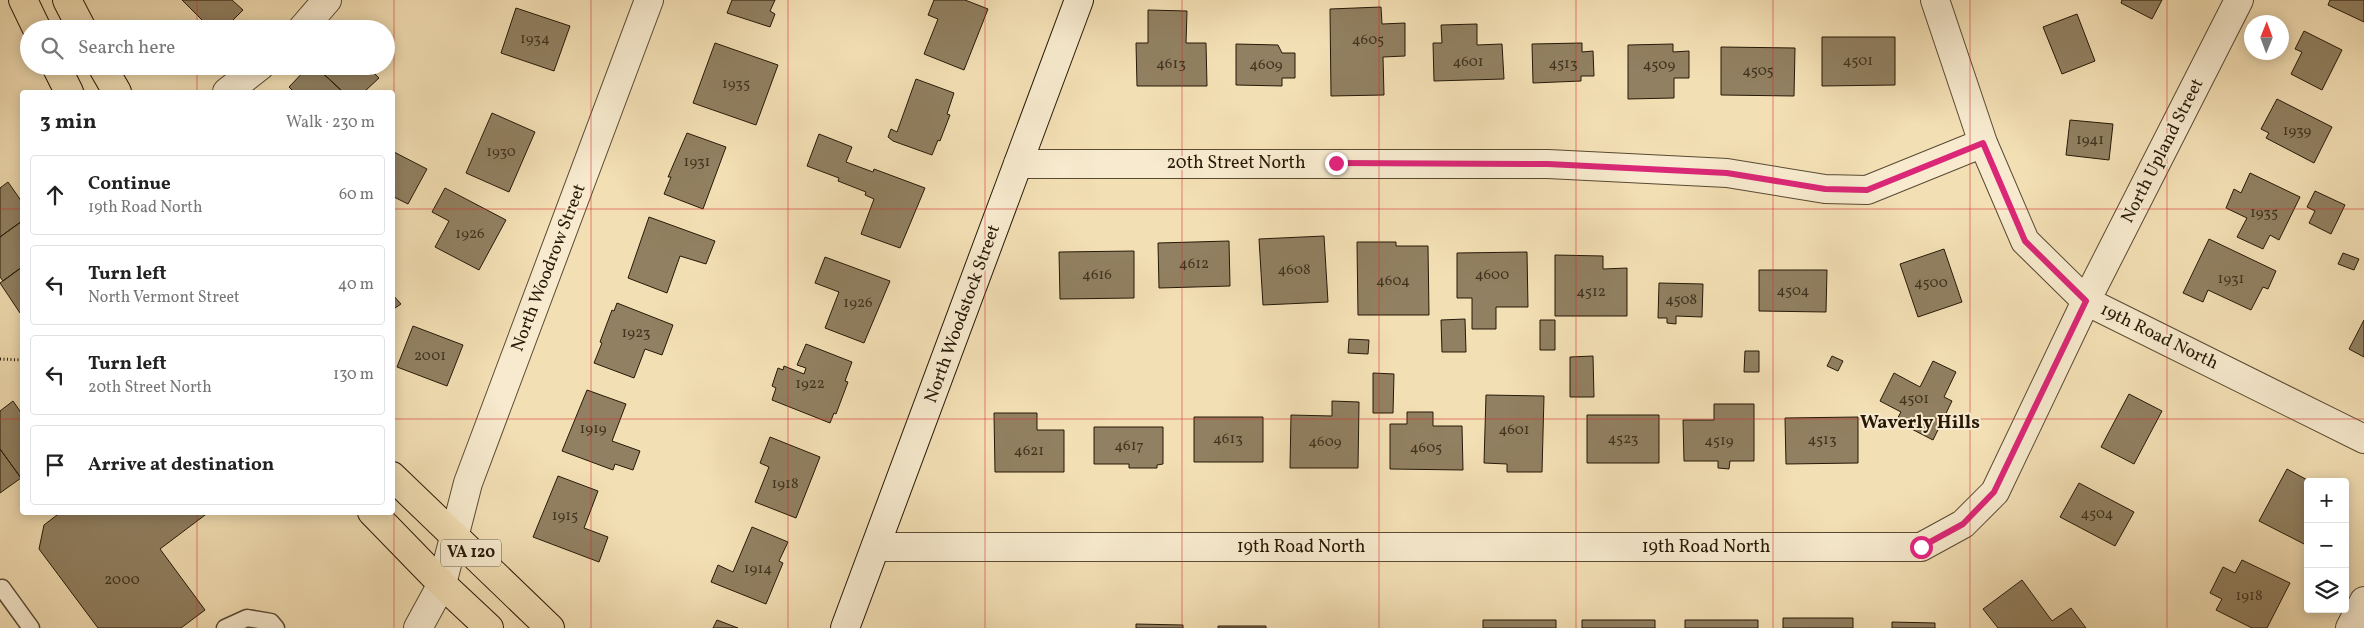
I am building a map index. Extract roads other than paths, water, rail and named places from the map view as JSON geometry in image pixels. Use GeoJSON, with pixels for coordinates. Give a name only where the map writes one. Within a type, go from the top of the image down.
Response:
{"type":"FeatureCollection","features":[{"type":"Feature","properties":{"kind":"main road"},"geometry":{"type":"LineString","coordinates":[[23,0],[33,20]]}},
{"type":"Feature","properties":{"kind":"main road"},"geometry":{"type":"LineString","coordinates":[[67,0],[77,20]]}},
{"type":"Feature","properties":{"kind":"main road"},"geometry":{"type":"LineString","coordinates":[[60,75],[68,90]]}},
{"type":"Feature","properties":{"kind":"main road"},"geometry":{"type":"LineString","coordinates":[[107,75],[115,90]]}},
{"type":"Feature","properties":{"kind":"main road","name":"VA 120"},"geometry":{"type":"LineString","coordinates":[[395,479],[550,628]]}},
{"type":"Feature","properties":{"kind":"main road","name":"VA 120"},"geometry":{"type":"LineString","coordinates":[[375,515],[442,584],[490,628]]}},
{"type":"Feature","properties":{"kind":"street"},"geometry":{"type":"LineString","coordinates":[[310,20],[327,0]]}},
{"type":"Feature","properties":{"kind":"street","name":"North Woodrow Street"},"geometry":{"type":"LineString","coordinates":[[454,537],[468,483],[649,0]]}},
{"type":"Feature","properties":{"kind":"street","name":"North Woodstock Street"},"geometry":{"type":"LineString","coordinates":[[845,628],[877,547],[1079,0]]}},
{"type":"Feature","properties":{"kind":"street"},"geometry":{"type":"LineString","coordinates":[[1935,0],[1983,143],[2025,241],[2086,301]]}},
{"type":"Feature","properties":{"kind":"street","name":"North Upland Street"},"geometry":{"type":"LineString","coordinates":[[2086,301],[2239,0]]}},
{"type":"Feature","properties":{"kind":"street"},"geometry":{"type":"LineString","coordinates":[[230,90],[249,75]]}},
{"type":"Feature","properties":{"kind":"street","name":"20th Street North"},"geometry":{"type":"LineString","coordinates":[[1018,164],[1548,164],[1727,173],[1825,189],[1867,190],[1983,143]]}},
{"type":"Feature","properties":{"kind":"street","name":"19th Road North"},"geometry":{"type":"LineString","coordinates":[[877,547],[1921,547],[1963,524],[1994,492],[2086,301],[2364,439]]}},
{"type":"Feature","properties":{"kind":"street"},"geometry":{"type":"LineString","coordinates":[[418,628],[442,584],[454,537]]}},
{"type":"Feature","properties":{"kind":"street"},"geometry":{"type":"LineString","coordinates":[[2350,628],[2364,602]]}},
{"type":"Feature","properties":{"kind":"lane"},"geometry":{"type":"LineString","coordinates":[[2,588],[31,628]]}},
{"type":"Feature","properties":{"kind":"lane"},"geometry":{"type":"LineString","coordinates":[[225,628],[247,618],[271,622],[276,628]]}},
{"type":"Feature","properties":{"kind":"district","name":"Waverly Hills"},"geometry":{"type":"Point","coordinates":[1920,423]}}]}
